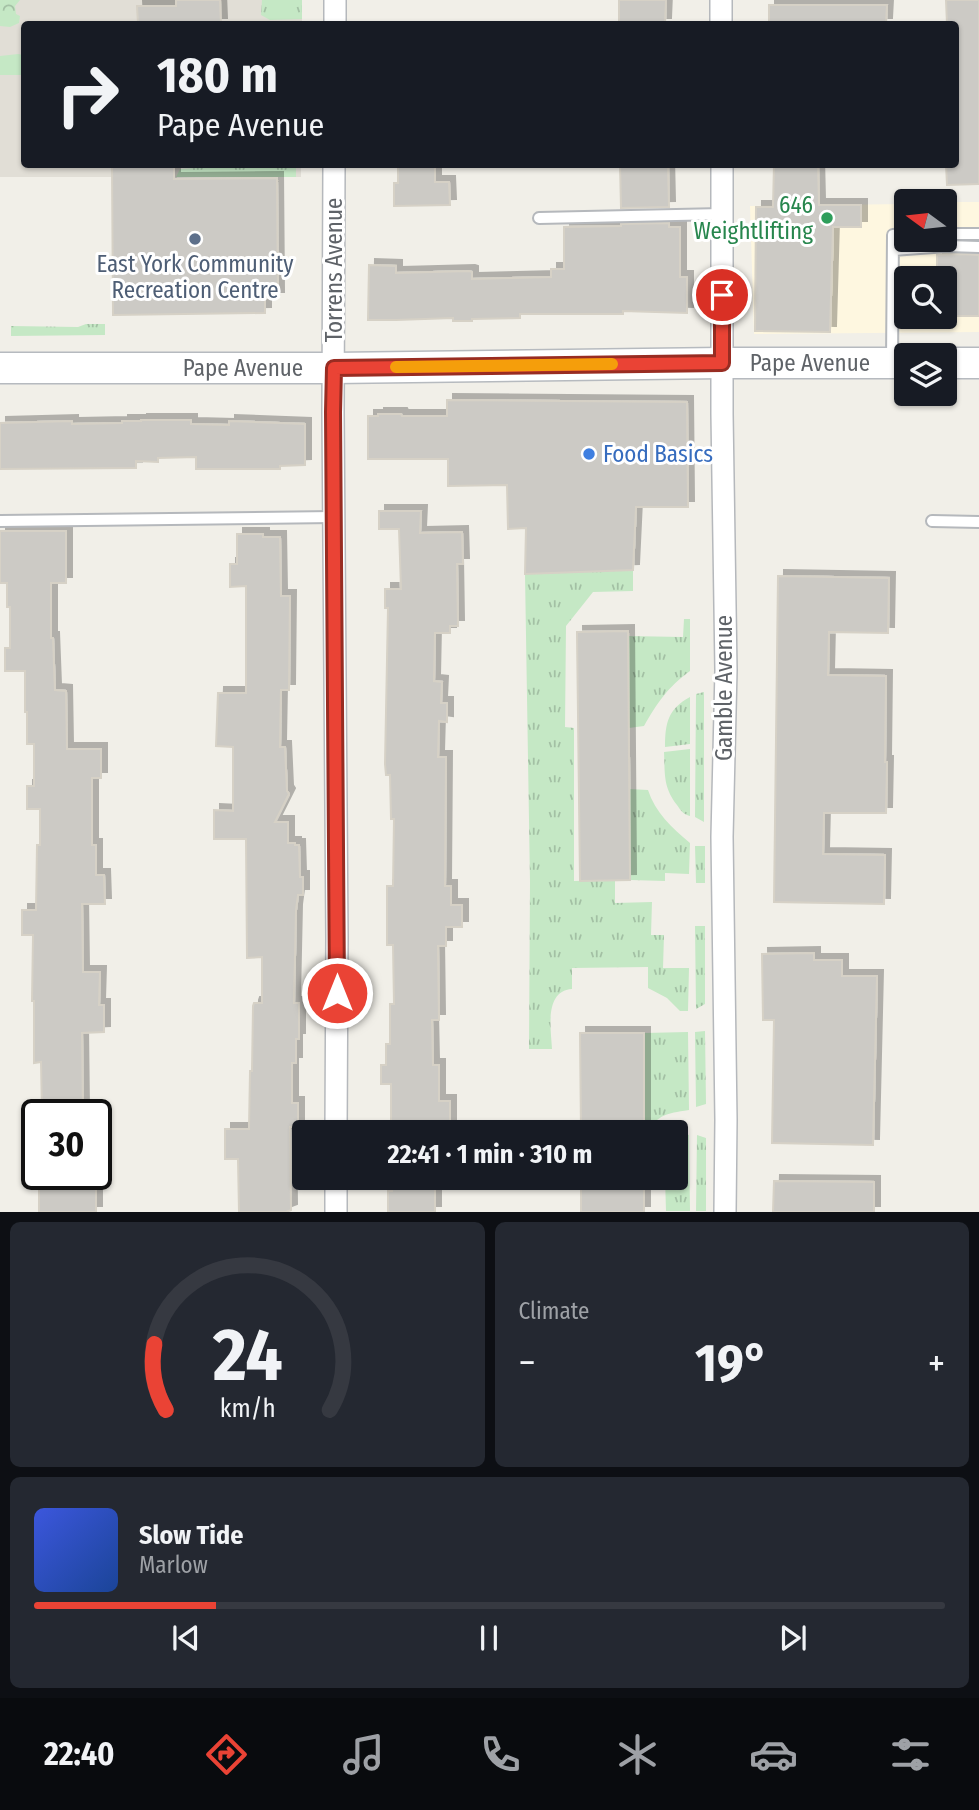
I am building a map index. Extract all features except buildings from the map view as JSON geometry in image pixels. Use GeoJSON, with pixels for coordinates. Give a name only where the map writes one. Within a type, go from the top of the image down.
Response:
{"type":"FeatureCollection","features":[{"type":"Feature","properties":{"kind":"main road","name":"Pape Avenue"},"geometry":{"type":"LineString","coordinates":[[0,368],[894,363]]}},
{"type":"Feature","properties":{"kind":"main road"},"geometry":{"type":"LineString","coordinates":[[957,363],[979,363]]}},
{"type":"Feature","properties":{"kind":"street"},"geometry":{"type":"LineString","coordinates":[[334,21],[335,0]]}},
{"type":"Feature","properties":{"kind":"street"},"geometry":{"type":"LineString","coordinates":[[721,0],[721,21]]}},
{"type":"Feature","properties":{"kind":"street","name":"Torrens Avenue"},"geometry":{"type":"LineString","coordinates":[[334,168],[336,1120]]}},
{"type":"Feature","properties":{"kind":"street","name":"Gamble Avenue"},"geometry":{"type":"LineString","coordinates":[[722,168],[726,670],[722,837],[725,1212]]}},
{"type":"Feature","properties":{"kind":"street"},"geometry":{"type":"LineString","coordinates":[[336,1190],[336,1212]]}},
{"type":"Feature","properties":{"kind":"lane"},"geometry":{"type":"LineString","coordinates":[[539,218],[722,214]]}},
{"type":"Feature","properties":{"kind":"lane"},"geometry":{"type":"LineString","coordinates":[[957,234],[979,233]]}},
{"type":"Feature","properties":{"kind":"lane"},"geometry":{"type":"LineString","coordinates":[[894,234],[898,343]]}},
{"type":"Feature","properties":{"kind":"lane"},"geometry":{"type":"LineString","coordinates":[[893,250],[947,246],[979,247]]}},
{"type":"Feature","properties":{"kind":"lane"},"geometry":{"type":"LineString","coordinates":[[0,521],[334,517]]}},
{"type":"Feature","properties":{"kind":"lane"},"geometry":{"type":"LineString","coordinates":[[932,522],[979,522]]}},
{"type":"Feature","properties":{"kind":"shaded area"},"geometry":{"type":"Polygon","coordinates":[[[0,0],[302,0],[302,21],[21,21],[21,168],[301,168],[301,177],[0,177],[0,0]]]}},
{"type":"Feature","properties":{"kind":"shaded area"},"geometry":{"type":"Polygon","coordinates":[[[957,202],[979,202],[979,332],[754,334],[750,206],[894,204],[894,252],[957,252],[957,202]]]}},
{"type":"Feature","properties":{"kind":"green space"},"geometry":{"type":"Polygon","coordinates":[[[0,0],[20,0],[15,6],[16,14],[20,16],[19,23],[10,27],[0,26],[0,0]]]}},
{"type":"Feature","properties":{"kind":"green space"},"geometry":{"type":"Polygon","coordinates":[[[262,0],[302,0],[302,19],[270,20],[261,15],[262,0]]]}},
{"type":"Feature","properties":{"kind":"green space"},"geometry":{"type":"Polygon","coordinates":[[[21,54],[21,75],[0,75],[0,56],[21,54]]]}},
{"type":"Feature","properties":{"kind":"green space"},"geometry":{"type":"Polygon","coordinates":[[[296,168],[296,177],[176,177],[180,169],[296,168]]]}},
{"type":"Feature","properties":{"kind":"green space"},"geometry":{"type":"Polygon","coordinates":[[[105,324],[105,335],[11,336],[11,326],[78,327],[105,324]]]}},
{"type":"Feature","properties":{"kind":"green space"},"geometry":{"type":"Polygon","coordinates":[[[633,570],[633,591],[593,592],[566,626],[565,727],[574,728],[574,881],[615,880],[615,903],[652,902],[651,935],[664,935],[663,968],[689,968],[688,1011],[680,1011],[667,998],[648,988],[648,967],[572,968],[572,989],[557,996],[551,1012],[552,1049],[529,1049],[530,882],[525,574],[633,570]]]}},
{"type":"Feature","properties":{"kind":"green space"},"geometry":{"type":"Polygon","coordinates":[[[684,619],[690,619],[690,671],[664,696],[644,726],[629,728],[628,636],[683,637],[684,619]]]}},
{"type":"Feature","properties":{"kind":"green space"},"geometry":{"type":"Polygon","coordinates":[[[704,692],[704,822],[695,817],[696,694],[704,692]]]}},
{"type":"Feature","properties":{"kind":"green space"},"geometry":{"type":"Polygon","coordinates":[[[690,697],[690,744],[665,747],[666,731],[672,712],[690,697]]]}},
{"type":"Feature","properties":{"kind":"green space"},"geometry":{"type":"Polygon","coordinates":[[[690,749],[690,816],[681,811],[669,792],[664,752],[690,749]]]}},
{"type":"Feature","properties":{"kind":"green space"},"geometry":{"type":"Polygon","coordinates":[[[629,789],[648,790],[665,819],[690,843],[689,874],[665,873],[665,881],[630,880],[629,789]]]}},
{"type":"Feature","properties":{"kind":"green space"},"geometry":{"type":"Polygon","coordinates":[[[695,846],[705,846],[705,883],[696,883],[695,846]]]}},
{"type":"Feature","properties":{"kind":"green space"},"geometry":{"type":"Polygon","coordinates":[[[695,926],[705,926],[705,1004],[696,1009],[695,926]]]}},
{"type":"Feature","properties":{"kind":"green space"},"geometry":{"type":"Polygon","coordinates":[[[705,1031],[706,1104],[696,1107],[695,1032],[705,1031]]]}},
{"type":"Feature","properties":{"kind":"green space"},"geometry":{"type":"Polygon","coordinates":[[[688,1032],[689,1110],[658,1120],[644,1120],[644,1033],[688,1032]]]}},
{"type":"Feature","properties":{"kind":"green space"},"geometry":{"type":"Polygon","coordinates":[[[689,1135],[690,1211],[666,1211],[665,1190],[688,1190],[689,1135]]]}},
{"type":"Feature","properties":{"kind":"green space"},"geometry":{"type":"Polygon","coordinates":[[[697,1135],[706,1138],[706,1211],[696,1211],[697,1135]]]}},
{"type":"Feature","properties":{"kind":"slow traffic"},"geometry":{"type":"LineString","coordinates":[[396,367],[612,364]]}},
{"type":"Feature","properties":{"kind":"place","name":"646 Weightlifting"},"geometry":{"type":"Point","coordinates":[827,218]}},
{"type":"Feature","properties":{"kind":"place","name":"East York Community Recreation Centre"},"geometry":{"type":"Point","coordinates":[195,239]}},
{"type":"Feature","properties":{"kind":"place","name":"Food Basics"},"geometry":{"type":"Point","coordinates":[589,454]}},
{"type":"Feature","properties":{"kind":"route"},"geometry":{"type":"LineString","coordinates":[[337,993],[334,368],[722,363],[722,295]]}}]}
